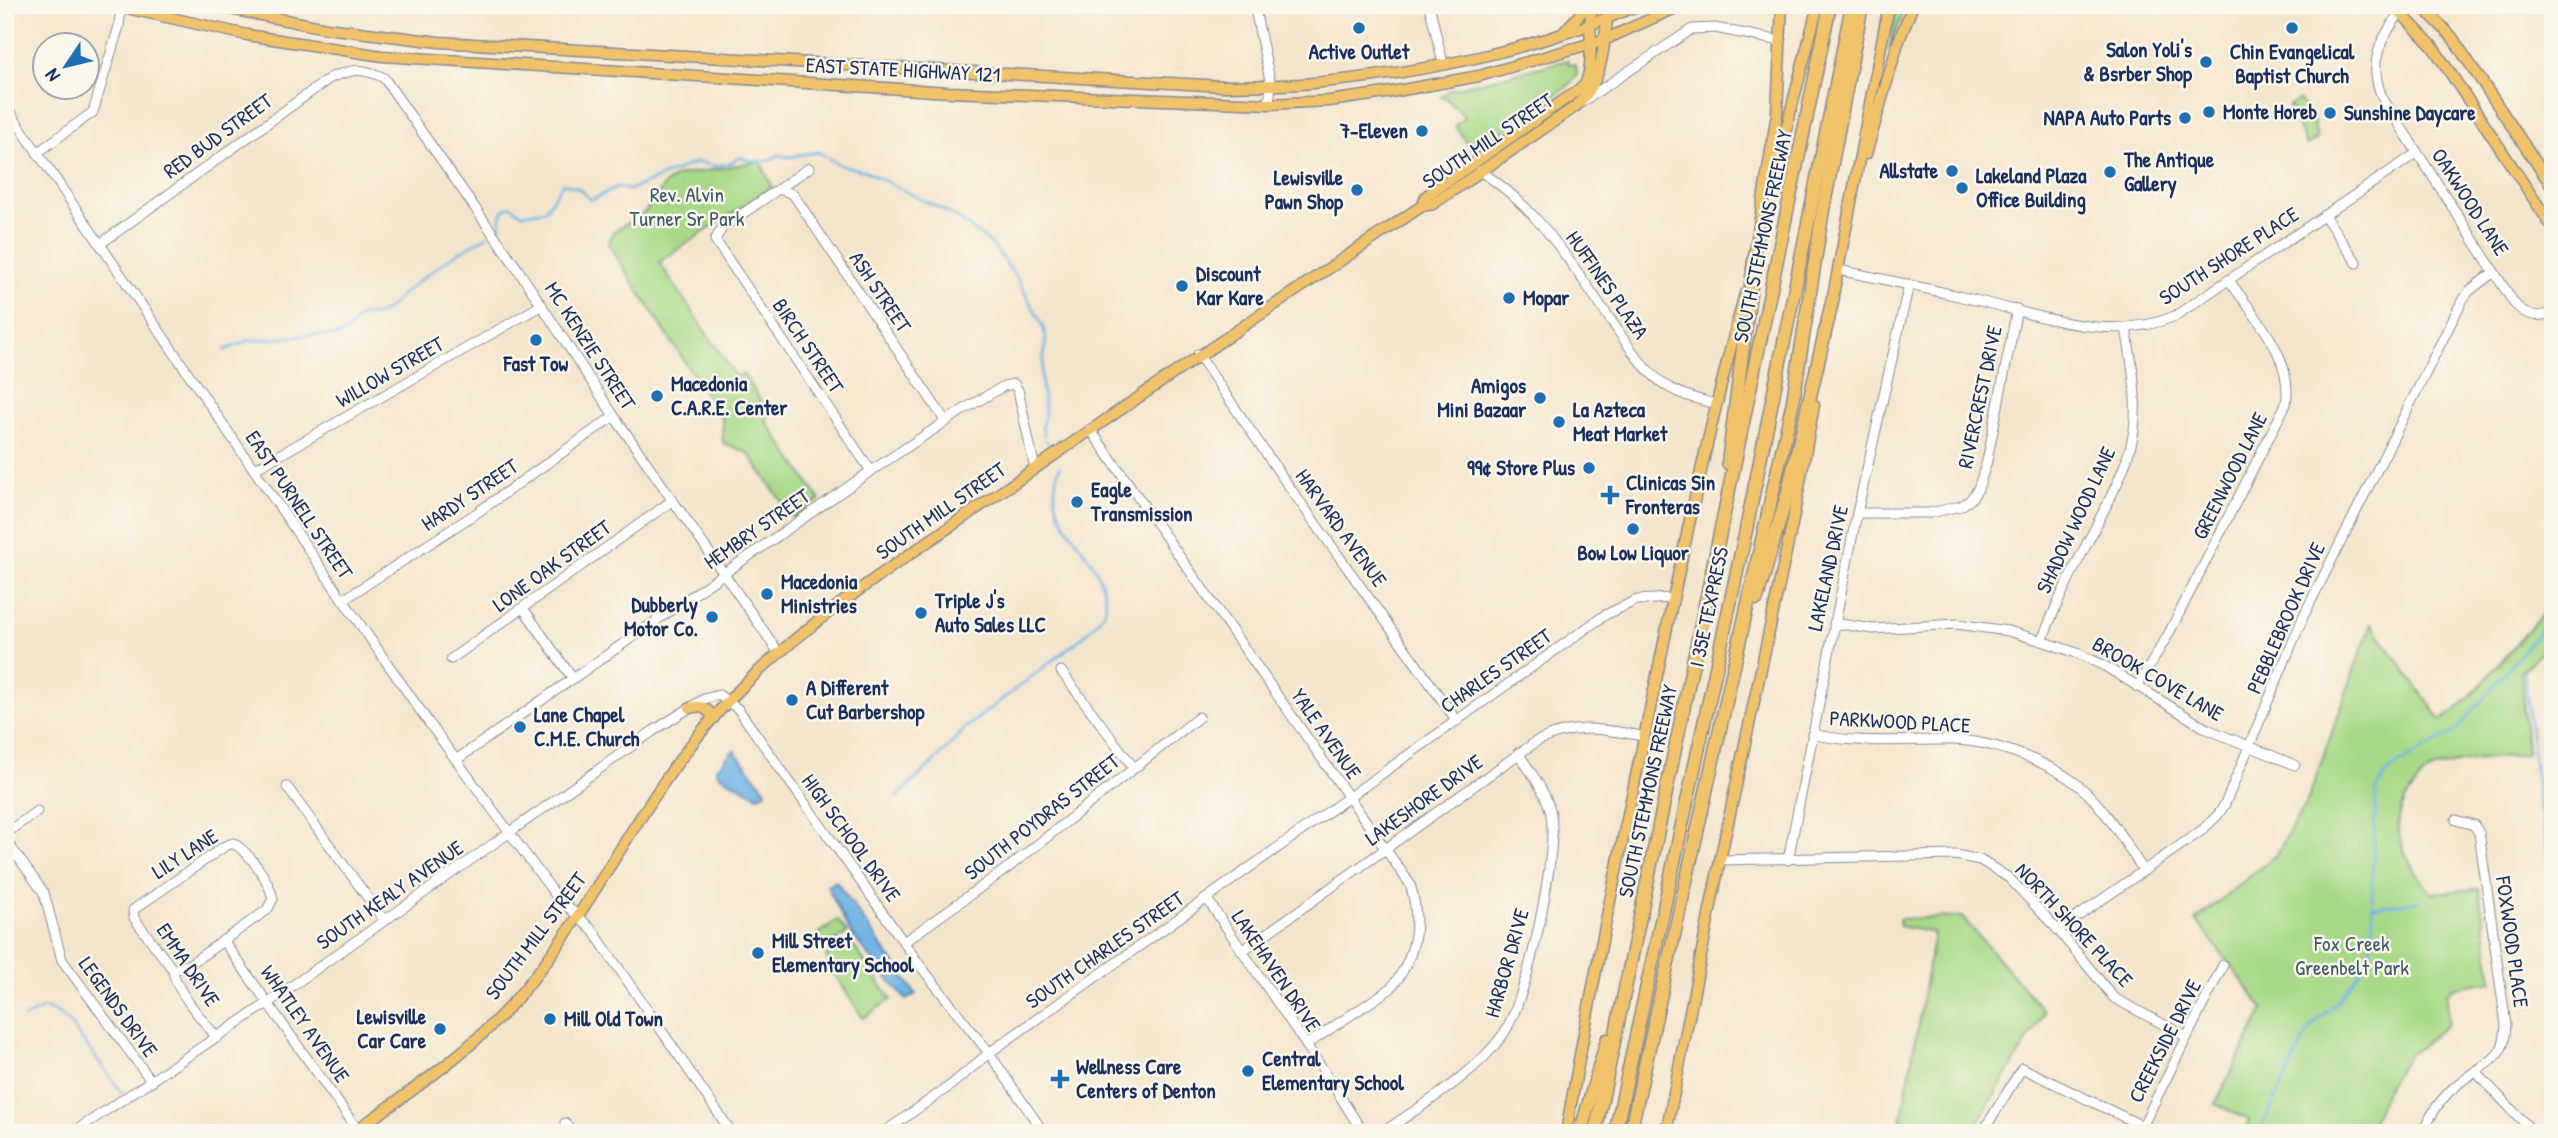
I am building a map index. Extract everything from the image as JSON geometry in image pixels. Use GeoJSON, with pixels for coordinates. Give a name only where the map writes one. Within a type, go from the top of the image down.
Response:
{"type":"FeatureCollection","features":[{"type":"Feature","properties":{"kind":"highway","name":"SOUTH STEMMONS FREEWAY"},"geometry":{"type":"LineString","coordinates":[[1595,1133],[1830,5]]}},
{"type":"Feature","properties":{"kind":"highway","name":"I 35E TEXPRESS"},"geometry":{"type":"LineString","coordinates":[[1615,1133],[1740,557],[1852,5]]}},
{"type":"Feature","properties":{"kind":"highway"},"geometry":{"type":"LineString","coordinates":[[1630,1133],[1793,401],[1822,216],[1862,5]]}},
{"type":"Feature","properties":{"kind":"highway"},"geometry":{"type":"LineString","coordinates":[[1767,421],[1807,242],[1822,216]]}},
{"type":"Feature","properties":{"kind":"highway"},"geometry":{"type":"LineString","coordinates":[[1713,574],[1754,261]]}},
{"type":"Feature","properties":{"kind":"highway"},"geometry":{"type":"LineString","coordinates":[[1720,731],[1787,495],[1833,298]]}},
{"type":"Feature","properties":{"kind":"highway"},"geometry":{"type":"LineString","coordinates":[[1580,1133],[1648,884]]}},
{"type":"Feature","properties":{"kind":"highway"},"geometry":{"type":"LineString","coordinates":[[1638,1092],[1638,1133]]}},
{"type":"Feature","properties":{"kind":"main road","name":"EAST STATE HIGHWAY 121"},"geometry":{"type":"LineString","coordinates":[[210,5],[326,28],[439,42],[1223,86],[1354,79],[1443,63],[1508,49],[1563,33],[1639,5]]}},
{"type":"Feature","properties":{"kind":"main road"},"geometry":{"type":"LineString","coordinates":[[1563,33],[1590,5]]}},
{"type":"Feature","properties":{"kind":"main road","name":"SOUTH MILL STREET"},"geometry":{"type":"LineString","coordinates":[[1572,102],[1589,78],[1590,5]]}},
{"type":"Feature","properties":{"kind":"main road","name":"SOUTH MILL STREET"},"geometry":{"type":"LineString","coordinates":[[354,1131],[424,1081],[482,1034],[520,995],[578,914],[658,793],[714,718],[729,700],[779,653],[843,602],[1090,429],[1422,206],[1426,197],[1477,167],[1572,102],[1587,97],[1598,77],[1606,39],[1609,5]]}},
{"type":"Feature","properties":{"kind":"main road","name":"EAST STATE HIGHWAY 121"},"geometry":{"type":"LineString","coordinates":[[117,6],[247,35],[382,56],[949,92],[1269,104],[1329,101],[1479,76],[1589,45],[1682,5]]}},
{"type":"Feature","properties":{"kind":"main road","name":"SOUTH STEMMONS FREEWAY"},"geometry":{"type":"LineString","coordinates":[[1761,223],[1818,5]]}},
{"type":"Feature","properties":{"kind":"main road"},"geometry":{"type":"LineString","coordinates":[[1667,1133],[1720,860],[1793,520],[1889,5]]}},
{"type":"Feature","properties":{"kind":"main road"},"geometry":{"type":"LineString","coordinates":[[1851,204],[1898,43],[1913,5]]}},
{"type":"Feature","properties":{"kind":"main road"},"geometry":{"type":"LineString","coordinates":[[2389,5],[2402,9],[2439,55],[2553,228]]}},
{"type":"Feature","properties":{"kind":"main road"},"geometry":{"type":"LineString","coordinates":[[2421,5],[2452,37],[2553,188]]}},
{"type":"Feature","properties":{"kind":"main road","name":"SOUTH STEMMONS FREEWAY"},"geometry":{"type":"LineString","coordinates":[[1566,1133],[1673,598],[1715,404],[1754,261],[1777,114],[1782,6]]}},
{"type":"Feature","properties":{"kind":"main road"},"geometry":{"type":"LineString","coordinates":[[382,56],[386,36]]}},
{"type":"Feature","properties":{"kind":"main road"},"geometry":{"type":"LineString","coordinates":[[863,64],[863,87]]}},
{"type":"Feature","properties":{"kind":"main road"},"geometry":{"type":"LineString","coordinates":[[949,92],[954,69]]}},
{"type":"Feature","properties":{"kind":"main road"},"geometry":{"type":"LineString","coordinates":[[1111,78],[1111,99]]}},
{"type":"Feature","properties":{"kind":"main road"},"geometry":{"type":"LineString","coordinates":[[690,708],[698,705],[707,709],[714,718]]}},
{"type":"Feature","properties":{"kind":"street"},"geometry":{"type":"LineString","coordinates":[[1254,5],[1271,85],[1269,104]]}},
{"type":"Feature","properties":{"kind":"street"},"geometry":{"type":"LineString","coordinates":[[1429,5],[1443,63]]}},
{"type":"Feature","properties":{"kind":"street"},"geometry":{"type":"LineString","coordinates":[[37,153],[93,112],[119,26],[117,6]]}},
{"type":"Feature","properties":{"kind":"street","name":"OAKWOOD LANE"},"geometry":{"type":"LineString","coordinates":[[2402,9],[2379,44],[2376,59],[2376,81],[2386,104],[2514,303],[2525,313],[2539,317],[2553,313]]}},
{"type":"Feature","properties":{"kind":"street","name":"SOUTH MILL STREET"},"geometry":{"type":"LineString","coordinates":[[1572,102],[1692,29],[1715,28],[1781,40]]}},
{"type":"Feature","properties":{"kind":"street","name":"RED BUD STREET"},"geometry":{"type":"LineString","coordinates":[[100,244],[302,96],[330,78],[351,69],[363,69]]}},
{"type":"Feature","properties":{"kind":"street","name":"MC KENZIE STREET"},"geometry":{"type":"LineString","coordinates":[[363,69],[384,78],[779,653]]}},
{"type":"Feature","properties":{"kind":"street","name":"EAST PURNELL STREET"},"geometry":{"type":"LineString","coordinates":[[5,105],[343,600],[456,760],[554,892],[593,931],[732,1133]]}},
{"type":"Feature","properties":{"kind":"street","name":"SOUTH SHORE PLACE"},"geometry":{"type":"LineString","coordinates":[[1838,270],[2099,328],[2154,325],[2175,316],[2417,153]]}},
{"type":"Feature","properties":{"kind":"street"},"geometry":{"type":"LineString","coordinates":[[779,189],[809,167]]}},
{"type":"Feature","properties":{"kind":"street","name":"HUFFINES PLAZA"},"geometry":{"type":"LineString","coordinates":[[1477,167],[1500,183],[1543,224],[1638,359],[1672,388],[1690,397],[1715,404]]}},
{"type":"Feature","properties":{"kind":"street","name":"BIRCH STREET"},"geometry":{"type":"LineString","coordinates":[[779,189],[722,228],[715,240],[871,471]]}},
{"type":"Feature","properties":{"kind":"street","name":"ASH STREET"},"geometry":{"type":"LineString","coordinates":[[779,189],[793,194],[946,422]]}},
{"type":"Feature","properties":{"kind":"street"},"geometry":{"type":"LineString","coordinates":[[2324,215],[2357,263]]}},
{"type":"Feature","properties":{"kind":"street","name":"PEBBLEBROOK DRIVE"},"geometry":{"type":"LineString","coordinates":[[2058,930],[2200,831],[2218,815],[2250,747],[2304,615],[2462,299],[2494,272]]}},
{"type":"Feature","properties":{"kind":"street","name":"GREENWOOD LANE"},"geometry":{"type":"LineString","coordinates":[[2137,687],[2168,635],[2286,404],[2287,375],[2280,357],[2229,280]]}},
{"type":"Feature","properties":{"kind":"street","name":"LAKELAND DRIVE"},"geometry":{"type":"LineString","coordinates":[[1788,860],[1857,513],[1909,284]]}},
{"type":"Feature","properties":{"kind":"street","name":"WILLOW STREET"},"geometry":{"type":"LineString","coordinates":[[255,469],[542,306]]}},
{"type":"Feature","properties":{"kind":"street","name":"RIVERCREST DRIVE"},"geometry":{"type":"LineString","coordinates":[[1857,513],[1930,513],[1961,506],[1970,500],[1978,489],[1987,461],[2017,309]]}},
{"type":"Feature","properties":{"kind":"street","name":"SHADOW WOOD LANE"},"geometry":{"type":"LineString","coordinates":[[2042,641],[2054,608],[2116,486],[2129,451],[2134,431],[2136,398],[2126,328]]}},
{"type":"Feature","properties":{"kind":"street","name":"HARVARD AVENUE"},"geometry":{"type":"LineString","coordinates":[[1198,354],[1457,721]]}},
{"type":"Feature","properties":{"kind":"street","name":"HEMBRY STREET"},"geometry":{"type":"LineString","coordinates":[[456,760],[871,471],[1004,386],[1014,384],[1018,390],[1035,469]]}},
{"type":"Feature","properties":{"kind":"street","name":"HARDY STREET"},"geometry":{"type":"LineString","coordinates":[[343,600],[478,512],[614,416]]}},
{"type":"Feature","properties":{"kind":"street","name":"YALE AVENUE"},"geometry":{"type":"LineString","coordinates":[[1090,429],[1405,874],[1416,902],[1417,926],[1409,960],[1390,989],[1306,1045]]}},
{"type":"Feature","properties":{"kind":"street","name":"LONE OAK STREET"},"geometry":{"type":"LineString","coordinates":[[451,659],[673,500]]}},
{"type":"Feature","properties":{"kind":"street","name":"CHARLES STREET"},"geometry":{"type":"LineString","coordinates":[[1349,796],[1605,615],[1637,600],[1673,598]]}},
{"type":"Feature","properties":{"kind":"street"},"geometry":{"type":"LineString","coordinates":[[523,608],[573,679]]}},
{"type":"Feature","properties":{"kind":"street","name":"BROOK COVE LANE"},"geometry":{"type":"LineString","coordinates":[[1835,623],[1873,629],[1957,624],[2008,631],[2042,641],[2103,665],[2207,729],[2295,765]]}},
{"type":"Feature","properties":{"kind":"street"},"geometry":{"type":"LineString","coordinates":[[1060,671],[1134,768]]}},
{"type":"Feature","properties":{"kind":"street","name":"SOUTH KEALY AVENUE"},"geometry":{"type":"LineString","coordinates":[[72,1133],[268,1003],[690,708],[704,699],[719,695],[729,700]]}},
{"type":"Feature","properties":{"kind":"street","name":"HIGH SCHOOL DRIVE"},"geometry":{"type":"LineString","coordinates":[[729,700],[904,942],[989,1053],[1044,1133]]}},
{"type":"Feature","properties":{"kind":"street","name":"SOUTH POYDRAS STREET"},"geometry":{"type":"LineString","coordinates":[[904,942],[1010,867],[1199,717]]}},
{"type":"Feature","properties":{"kind":"street","name":"LAKESHORE DRIVE"},"geometry":{"type":"LineString","coordinates":[[1242,951],[1518,753],[1551,734],[1584,727],[1644,736]]}},
{"type":"Feature","properties":{"kind":"street","name":"PARKWOOD PLACE"},"geometry":{"type":"LineString","coordinates":[[1812,734],[1860,741],[1968,741],[1995,745],[2029,758],[2062,774],[2087,792],[2144,871]]}},
{"type":"Feature","properties":{"kind":"street","name":"HARBOR DRIVE"},"geometry":{"type":"LineString","coordinates":[[1382,1133],[1479,1062],[1503,1036],[1509,1024],[1525,978],[1535,937],[1553,843],[1550,811],[1537,782],[1518,753]]}},
{"type":"Feature","properties":{"kind":"street"},"geometry":{"type":"LineString","coordinates":[[287,787],[384,920]]}},
{"type":"Feature","properties":{"kind":"street","name":"SOUTH CHARLES STREET"},"geometry":{"type":"LineString","coordinates":[[883,1133],[951,1085],[989,1053],[1349,796]]}},
{"type":"Feature","properties":{"kind":"street"},"geometry":{"type":"LineString","coordinates":[[5,837],[37,811]]}},
{"type":"Feature","properties":{"kind":"street","name":"FOXWOOD PLACE"},"geometry":{"type":"LineString","coordinates":[[2456,820],[2474,825],[2479,833],[2506,1025],[2501,1050],[2492,1061],[2475,1071]]}},
{"type":"Feature","properties":{"kind":"street","name":"LEGENDS DRIVE"},"geometry":{"type":"LineString","coordinates":[[5,837],[44,893],[62,960],[152,1082]]}},
{"type":"Feature","properties":{"kind":"street","name":"LILY LANE"},"geometry":{"type":"LineString","coordinates":[[133,910],[233,843],[243,849],[271,890],[274,899],[267,910],[190,964],[173,970]]}},
{"type":"Feature","properties":{"kind":"street","name":"NORTH SHORE PLACE"},"geometry":{"type":"LineString","coordinates":[[1720,860],[1788,860],[1868,855],[1944,855],[1980,860],[2009,878],[2058,930],[2114,998],[2187,1037]]}},
{"type":"Feature","properties":{"kind":"street","name":"LAKEHAVEN DRIVE"},"geometry":{"type":"LineString","coordinates":[[1207,899],[1363,1133]]}},
{"type":"Feature","properties":{"kind":"street","name":"EMMA DRIVE"},"geometry":{"type":"LineString","coordinates":[[133,910],[134,918],[173,970],[173,977],[217,1038]]}},
{"type":"Feature","properties":{"kind":"street","name":"WHATLEY AVENUE"},"geometry":{"type":"LineString","coordinates":[[223,940],[354,1131]]}},
{"type":"Feature","properties":{"kind":"street","name":"CREEKSIDE DRIVE"},"geometry":{"type":"LineString","coordinates":[[2141,1129],[2223,965]]}},
{"type":"Feature","properties":{"kind":"street"},"geometry":{"type":"LineString","coordinates":[[1982,1133],[2022,1068],[2141,1129],[2157,1133]]}},
{"type":"Feature","properties":{"kind":"street"},"geometry":{"type":"LineString","coordinates":[[2424,1133],[2427,1121],[2440,1101],[2475,1071],[2534,1133]]}},
{"type":"Feature","properties":{"kind":"street"},"geometry":{"type":"LineString","coordinates":[[565,1124],[572,1133]]}},
{"type":"Feature","properties":{"kind":"green space"},"geometry":{"type":"Polygon","coordinates":[[[1897,5],[1906,5],[1889,51],[1897,5]]]}},
{"type":"Feature","properties":{"kind":"green space"},"geometry":{"type":"Polygon","coordinates":[[[1568,60],[1569,64],[1576,65],[1577,75],[1569,85],[1477,149],[1472,149],[1456,128],[1456,124],[1465,117],[1441,96],[1450,90],[1568,60]]]}},
{"type":"Feature","properties":{"kind":"green space"},"geometry":{"type":"Polygon","coordinates":[[[2299,100],[2313,120],[2317,139],[2306,145],[2289,106],[2299,100]]]}},
{"type":"Feature","properties":{"kind":"green space","name":"Rev. Alvin Turner Sr Park"},"geometry":{"type":"Polygon","coordinates":[[[760,161],[772,187],[659,262],[736,377],[743,374],[770,415],[765,419],[820,500],[793,518],[748,453],[723,443],[722,419],[608,244],[613,232],[645,212],[666,183],[677,176],[760,161]]]}},
{"type":"Feature","properties":{"kind":"green space","name":"Fox Creek Greenbelt Park"},"geometry":{"type":"Polygon","coordinates":[[[2553,602],[2553,640],[2521,672],[2527,754],[2467,761],[2429,771],[2413,789],[2399,817],[2398,830],[2406,855],[2431,893],[2479,889],[2492,981],[2453,988],[2447,994],[2448,1024],[2408,1056],[2388,1085],[2368,1133],[2244,1133],[2249,1120],[2215,1104],[2264,1009],[2196,920],[2276,855],[2308,799],[2371,624],[2441,720],[2455,711],[2479,687],[2553,602]]]}},
{"type":"Feature","properties":{"kind":"green space"},"geometry":{"type":"Polygon","coordinates":[[[1962,917],[2045,1012],[1971,1133],[1899,1133],[1934,933],[1900,926],[1899,919],[1962,917]]]}},
{"type":"Feature","properties":{"kind":"green space"},"geometry":{"type":"Polygon","coordinates":[[[838,920],[847,933],[826,948],[817,935],[838,920]]]}},
{"type":"Feature","properties":{"kind":"green space"},"geometry":{"type":"Polygon","coordinates":[[[850,941],[891,999],[863,1018],[828,964],[830,963],[826,956],[850,941]]]}},
{"type":"Feature","properties":{"kind":"water"},"geometry":{"type":"Polygon","coordinates":[[[734,750],[766,790],[764,794],[758,796],[719,775],[716,769],[734,750]]]}},
{"type":"Feature","properties":{"kind":"water"},"geometry":{"type":"Polygon","coordinates":[[[836,881],[916,994],[906,1000],[851,934],[827,886],[836,881]]]}},
{"type":"Feature","properties":{"kind":"waterway"},"geometry":{"type":"LineString","coordinates":[[498,228],[503,211],[508,207],[511,206],[522,214],[545,210],[563,183],[578,188],[591,200],[618,187],[629,190],[697,162],[714,166],[731,163],[740,157],[760,162],[779,155],[788,157],[818,152],[840,165],[865,171],[953,215],[992,244],[1018,280],[1043,326],[1046,340],[1041,378],[1045,414],[1042,426],[1044,436]]}},
{"type":"Feature","properties":{"kind":"waterway"},"geometry":{"type":"LineString","coordinates":[[225,350],[248,341],[314,335],[339,336],[360,316],[380,314],[387,310],[402,294],[445,261],[487,236]]}},
{"type":"Feature","properties":{"kind":"waterway"},"geometry":{"type":"LineString","coordinates":[[1046,440],[1048,444]]}},
{"type":"Feature","properties":{"kind":"waterway"},"geometry":{"type":"LineString","coordinates":[[897,797],[964,729],[1084,636],[1103,614],[1106,601],[1097,573],[1061,517],[1056,502],[1055,485],[1060,466]]}},
{"type":"Feature","properties":{"kind":"waterway"},"geometry":{"type":"LineString","coordinates":[[2259,1133],[2310,1028],[2337,1002],[2364,966],[2370,953],[2376,791],[2384,777],[2395,766],[2456,731],[2553,615]]}},
{"type":"Feature","properties":{"kind":"waterway"},"geometry":{"type":"LineString","coordinates":[[2524,671],[2537,788],[2553,890]]}},
{"type":"Feature","properties":{"kind":"waterway"},"geometry":{"type":"LineString","coordinates":[[2373,907],[2420,901]]}},
{"type":"Feature","properties":{"kind":"waterway"},"geometry":{"type":"LineString","coordinates":[[24,1018],[44,1008],[58,1013],[71,1025],[123,1094]]}},
{"type":"Feature","properties":{"kind":"place","name":"Active Outlet"},"geometry":{"type":"Point","coordinates":[1359,28]}},
{"type":"Feature","properties":{"kind":"place","name":"Chin Evangelical Baptist Church"},"geometry":{"type":"Point","coordinates":[2292,28]}},
{"type":"Feature","properties":{"kind":"place","name":"Salon Yoli's & Bsrber Shop"},"geometry":{"type":"Point","coordinates":[2206,62]}},
{"type":"Feature","properties":{"kind":"place","name":"Monte Horeb"},"geometry":{"type":"Point","coordinates":[2209,112]}},
{"type":"Feature","properties":{"kind":"place","name":"Sunshine Daycare"},"geometry":{"type":"Point","coordinates":[2330,113]}},
{"type":"Feature","properties":{"kind":"place","name":"NAPA Auto Parts"},"geometry":{"type":"Point","coordinates":[2185,118]}},
{"type":"Feature","properties":{"kind":"place","name":"7-Eleven"},"geometry":{"type":"Point","coordinates":[1422,131]}},
{"type":"Feature","properties":{"kind":"place","name":"Allstate"},"geometry":{"type":"Point","coordinates":[1952,171]}},
{"type":"Feature","properties":{"kind":"place","name":"The Antique Gallery"},"geometry":{"type":"Point","coordinates":[2110,172]}},
{"type":"Feature","properties":{"kind":"place","name":"Lakeland Plaza Office Building"},"geometry":{"type":"Point","coordinates":[1962,188]}},
{"type":"Feature","properties":{"kind":"place","name":"Lewisville Pawn Shop"},"geometry":{"type":"Point","coordinates":[1357,190]}},
{"type":"Feature","properties":{"kind":"place","name":"Discount Kar Kare"},"geometry":{"type":"Point","coordinates":[1182,286]}},
{"type":"Feature","properties":{"kind":"place","name":"Mopar"},"geometry":{"type":"Point","coordinates":[1509,298]}},
{"type":"Feature","properties":{"kind":"place","name":"Fast Tow"},"geometry":{"type":"Point","coordinates":[536,340]}},
{"type":"Feature","properties":{"kind":"place","name":"Macedonia C.A.R.E. Center"},"geometry":{"type":"Point","coordinates":[657,396]}},
{"type":"Feature","properties":{"kind":"place","name":"Amigos Mini Bazaar"},"geometry":{"type":"Point","coordinates":[1540,398]}},
{"type":"Feature","properties":{"kind":"place","name":"La Azteca Meat Market"},"geometry":{"type":"Point","coordinates":[1559,422]}},
{"type":"Feature","properties":{"kind":"place","name":"99¢ Store Plus"},"geometry":{"type":"Point","coordinates":[1589,468]}},
{"type":"Feature","properties":{"kind":"place","name":"Clinicas Sin Fronteras"},"geometry":{"type":"Point","coordinates":[1610,495]}},
{"type":"Feature","properties":{"kind":"place","name":"Eagle Transmission"},"geometry":{"type":"Point","coordinates":[1077,502]}},
{"type":"Feature","properties":{"kind":"place","name":"Bow Low Liquor"},"geometry":{"type":"Point","coordinates":[1633,529]}},
{"type":"Feature","properties":{"kind":"place","name":"Macedonia Ministries"},"geometry":{"type":"Point","coordinates":[767,594]}},
{"type":"Feature","properties":{"kind":"place","name":"Triple J's Auto Sales LLC"},"geometry":{"type":"Point","coordinates":[921,613]}},
{"type":"Feature","properties":{"kind":"place","name":"Dubberly Motor Co."},"geometry":{"type":"Point","coordinates":[712,617]}},
{"type":"Feature","properties":{"kind":"place","name":"A Different Cut Barbershop"},"geometry":{"type":"Point","coordinates":[792,700]}},
{"type":"Feature","properties":{"kind":"place","name":"Lane Chapel C.M.E. Church"},"geometry":{"type":"Point","coordinates":[520,727]}},
{"type":"Feature","properties":{"kind":"place","name":"Mill Street Elementary School"},"geometry":{"type":"Point","coordinates":[758,953]}},
{"type":"Feature","properties":{"kind":"place","name":"Mill Old Town"},"geometry":{"type":"Point","coordinates":[550,1019]}},
{"type":"Feature","properties":{"kind":"place","name":"Lewisville Car Care"},"geometry":{"type":"Point","coordinates":[440,1029]}},
{"type":"Feature","properties":{"kind":"place","name":"Central Elementary School"},"geometry":{"type":"Point","coordinates":[1248,1071]}},
{"type":"Feature","properties":{"kind":"place","name":"Wellness Care Centers of Denton"},"geometry":{"type":"Point","coordinates":[1060,1079]}}]}
